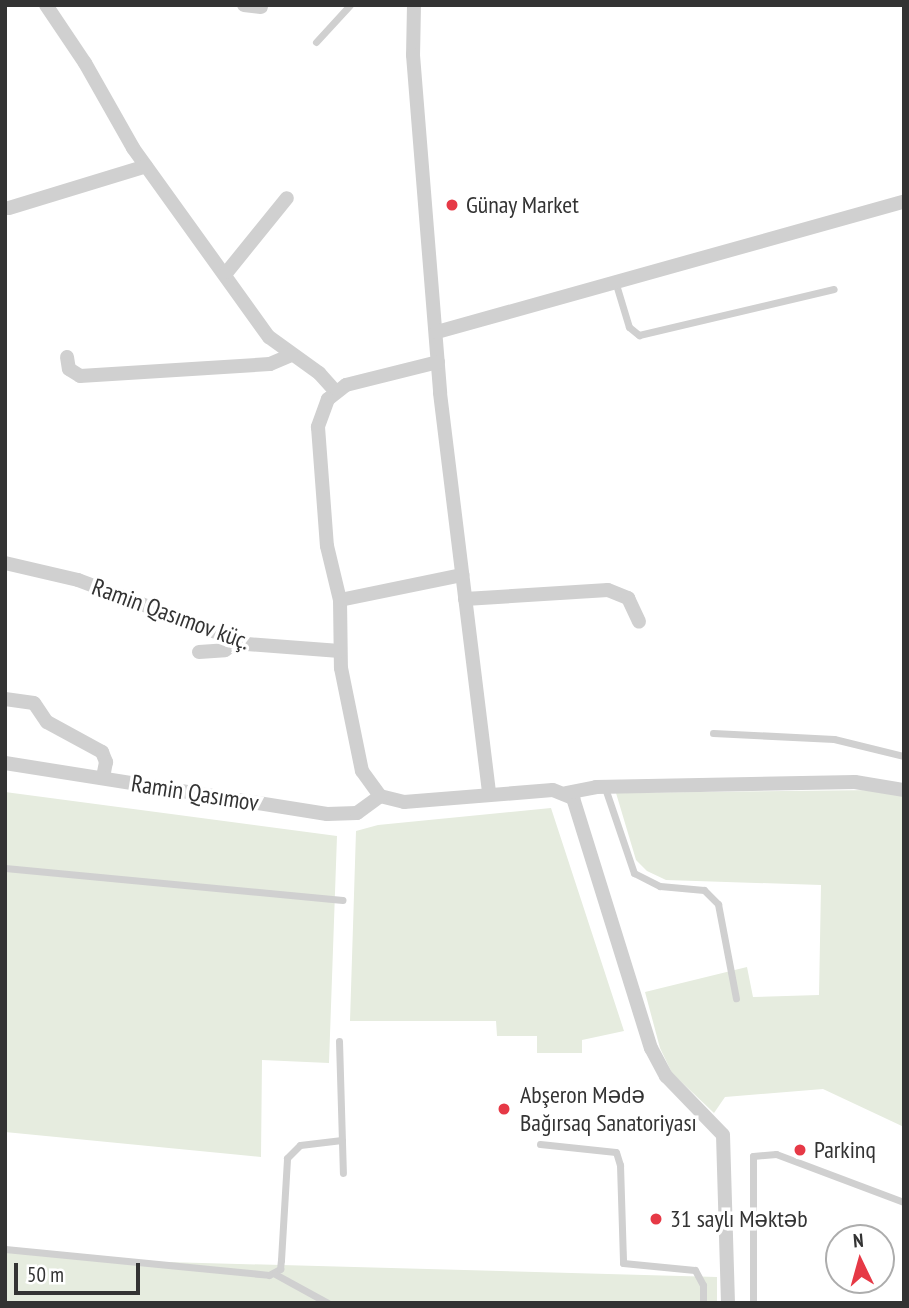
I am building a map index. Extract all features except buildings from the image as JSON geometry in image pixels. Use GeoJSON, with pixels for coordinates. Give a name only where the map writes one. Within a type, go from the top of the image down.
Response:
{"type":"FeatureCollection","features":[{"type":"Feature","properties":{"kind":"street"},"geometry":{"type":"LineString","coordinates":[[46,5],[146,166],[227,272],[270,337],[319,373],[335,391]]}},
{"type":"Feature","properties":{"kind":"street"},"geometry":{"type":"LineString","coordinates":[[244,5],[261,7]]}},
{"type":"Feature","properties":{"kind":"street"},"geometry":{"type":"LineString","coordinates":[[414,5],[413,55],[439,362],[489,794]]}},
{"type":"Feature","properties":{"kind":"street"},"geometry":{"type":"LineString","coordinates":[[9,208],[146,166]]}},
{"type":"Feature","properties":{"kind":"street"},"geometry":{"type":"LineString","coordinates":[[227,272],[287,198]]}},
{"type":"Feature","properties":{"kind":"street"},"geometry":{"type":"LineString","coordinates":[[437,332],[615,280],[904,202]]}},
{"type":"Feature","properties":{"kind":"street"},"geometry":{"type":"LineString","coordinates":[[67,357],[69,369],[80,376],[270,364],[291,355]]}},
{"type":"Feature","properties":{"kind":"street"},"geometry":{"type":"LineString","coordinates":[[439,362],[365,378],[335,391],[321,411],[317,446],[327,546],[341,600],[340,651],[359,761],[367,782],[380,796],[415,802],[553,790],[566,793],[604,787],[855,782],[904,790]]}},
{"type":"Feature","properties":{"kind":"street","name":"Ramin Qasımov küç."},"geometry":{"type":"LineString","coordinates":[[5,563],[78,580],[239,641],[275,648],[340,651]]}},
{"type":"Feature","properties":{"kind":"street"},"geometry":{"type":"LineString","coordinates":[[341,600],[462,575]]}},
{"type":"Feature","properties":{"kind":"street"},"geometry":{"type":"LineString","coordinates":[[465,599],[608,590],[628,598],[639,622]]}},
{"type":"Feature","properties":{"kind":"street"},"geometry":{"type":"LineString","coordinates":[[199,652],[225,650],[239,641]]}},
{"type":"Feature","properties":{"kind":"street"},"geometry":{"type":"LineString","coordinates":[[5,699],[34,703],[47,722],[102,752],[106,762],[103,778]]}},
{"type":"Feature","properties":{"kind":"street","name":"Ramin Qasımov"},"geometry":{"type":"LineString","coordinates":[[5,763],[327,814],[356,813],[380,796]]}},
{"type":"Feature","properties":{"kind":"street"},"geometry":{"type":"LineString","coordinates":[[566,793],[578,807],[658,1062],[676,1088],[723,1135],[728,1303]]}},
{"type":"Feature","properties":{"kind":"lane"},"geometry":{"type":"LineString","coordinates":[[316,42],[350,5]]}},
{"type":"Feature","properties":{"kind":"lane"},"geometry":{"type":"LineString","coordinates":[[615,280],[629,327],[639,335],[834,289]]}},
{"type":"Feature","properties":{"kind":"lane"},"geometry":{"type":"LineString","coordinates":[[713,733],[834,739],[904,756]]}},
{"type":"Feature","properties":{"kind":"lane"},"geometry":{"type":"LineString","coordinates":[[604,787],[634,873],[660,886],[704,890],[718,904],[736,998]]}},
{"type":"Feature","properties":{"kind":"lane"},"geometry":{"type":"LineString","coordinates":[[5,868],[342,900]]}},
{"type":"Feature","properties":{"kind":"lane"},"geometry":{"type":"LineString","coordinates":[[339,1041],[343,1173]]}},
{"type":"Feature","properties":{"kind":"lane"},"geometry":{"type":"LineString","coordinates":[[275,1273],[281,1260],[287,1158],[300,1145],[342,1140]]}},
{"type":"Feature","properties":{"kind":"lane"},"geometry":{"type":"LineString","coordinates":[[540,1144],[615,1152],[620,1165],[623,1263],[695,1270],[703,1285],[703,1303]]}},
{"type":"Feature","properties":{"kind":"lane"},"geometry":{"type":"LineString","coordinates":[[753,1303],[753,1156],[776,1154],[904,1202]]}},
{"type":"Feature","properties":{"kind":"lane"},"geometry":{"type":"LineString","coordinates":[[5,1249],[246,1275],[275,1273],[328,1303]]}},
{"type":"Feature","properties":{"kind":"shaded area"},"geometry":{"type":"Polygon","coordinates":[[[879,790],[904,796],[904,1127],[823,1089],[725,1097],[714,1113],[672,1073],[660,1048],[645,992],[747,967],[753,997],[819,995],[821,885],[666,880],[647,871],[636,860],[616,793],[879,790]]]}},
{"type":"Feature","properties":{"kind":"shaded area"},"geometry":{"type":"Polygon","coordinates":[[[5,792],[337,836],[329,1063],[262,1060],[261,1157],[5,1132],[5,792]]]}},
{"type":"Feature","properties":{"kind":"shaded area"},"geometry":{"type":"Polygon","coordinates":[[[551,808],[624,1031],[582,1040],[582,1053],[537,1053],[537,1036],[497,1036],[496,1021],[350,1021],[356,831],[378,825],[551,808]]]}},
{"type":"Feature","properties":{"kind":"shaded area"},"geometry":{"type":"Polygon","coordinates":[[[5,1252],[94,1260],[717,1277],[717,1303],[5,1303],[5,1252]]]}},
{"type":"Feature","properties":{"kind":"place","name":"Günay Market"},"geometry":{"type":"Point","coordinates":[452,205]}},
{"type":"Feature","properties":{"kind":"place","name":"Abşeron Mədə Bağırsaq Sanatoriyası"},"geometry":{"type":"Point","coordinates":[504,1109]}},
{"type":"Feature","properties":{"kind":"place","name":"Parkinq"},"geometry":{"type":"Point","coordinates":[800,1150]}},
{"type":"Feature","properties":{"kind":"place","name":"31 saylı Məktəb"},"geometry":{"type":"Point","coordinates":[656,1219]}}]}
